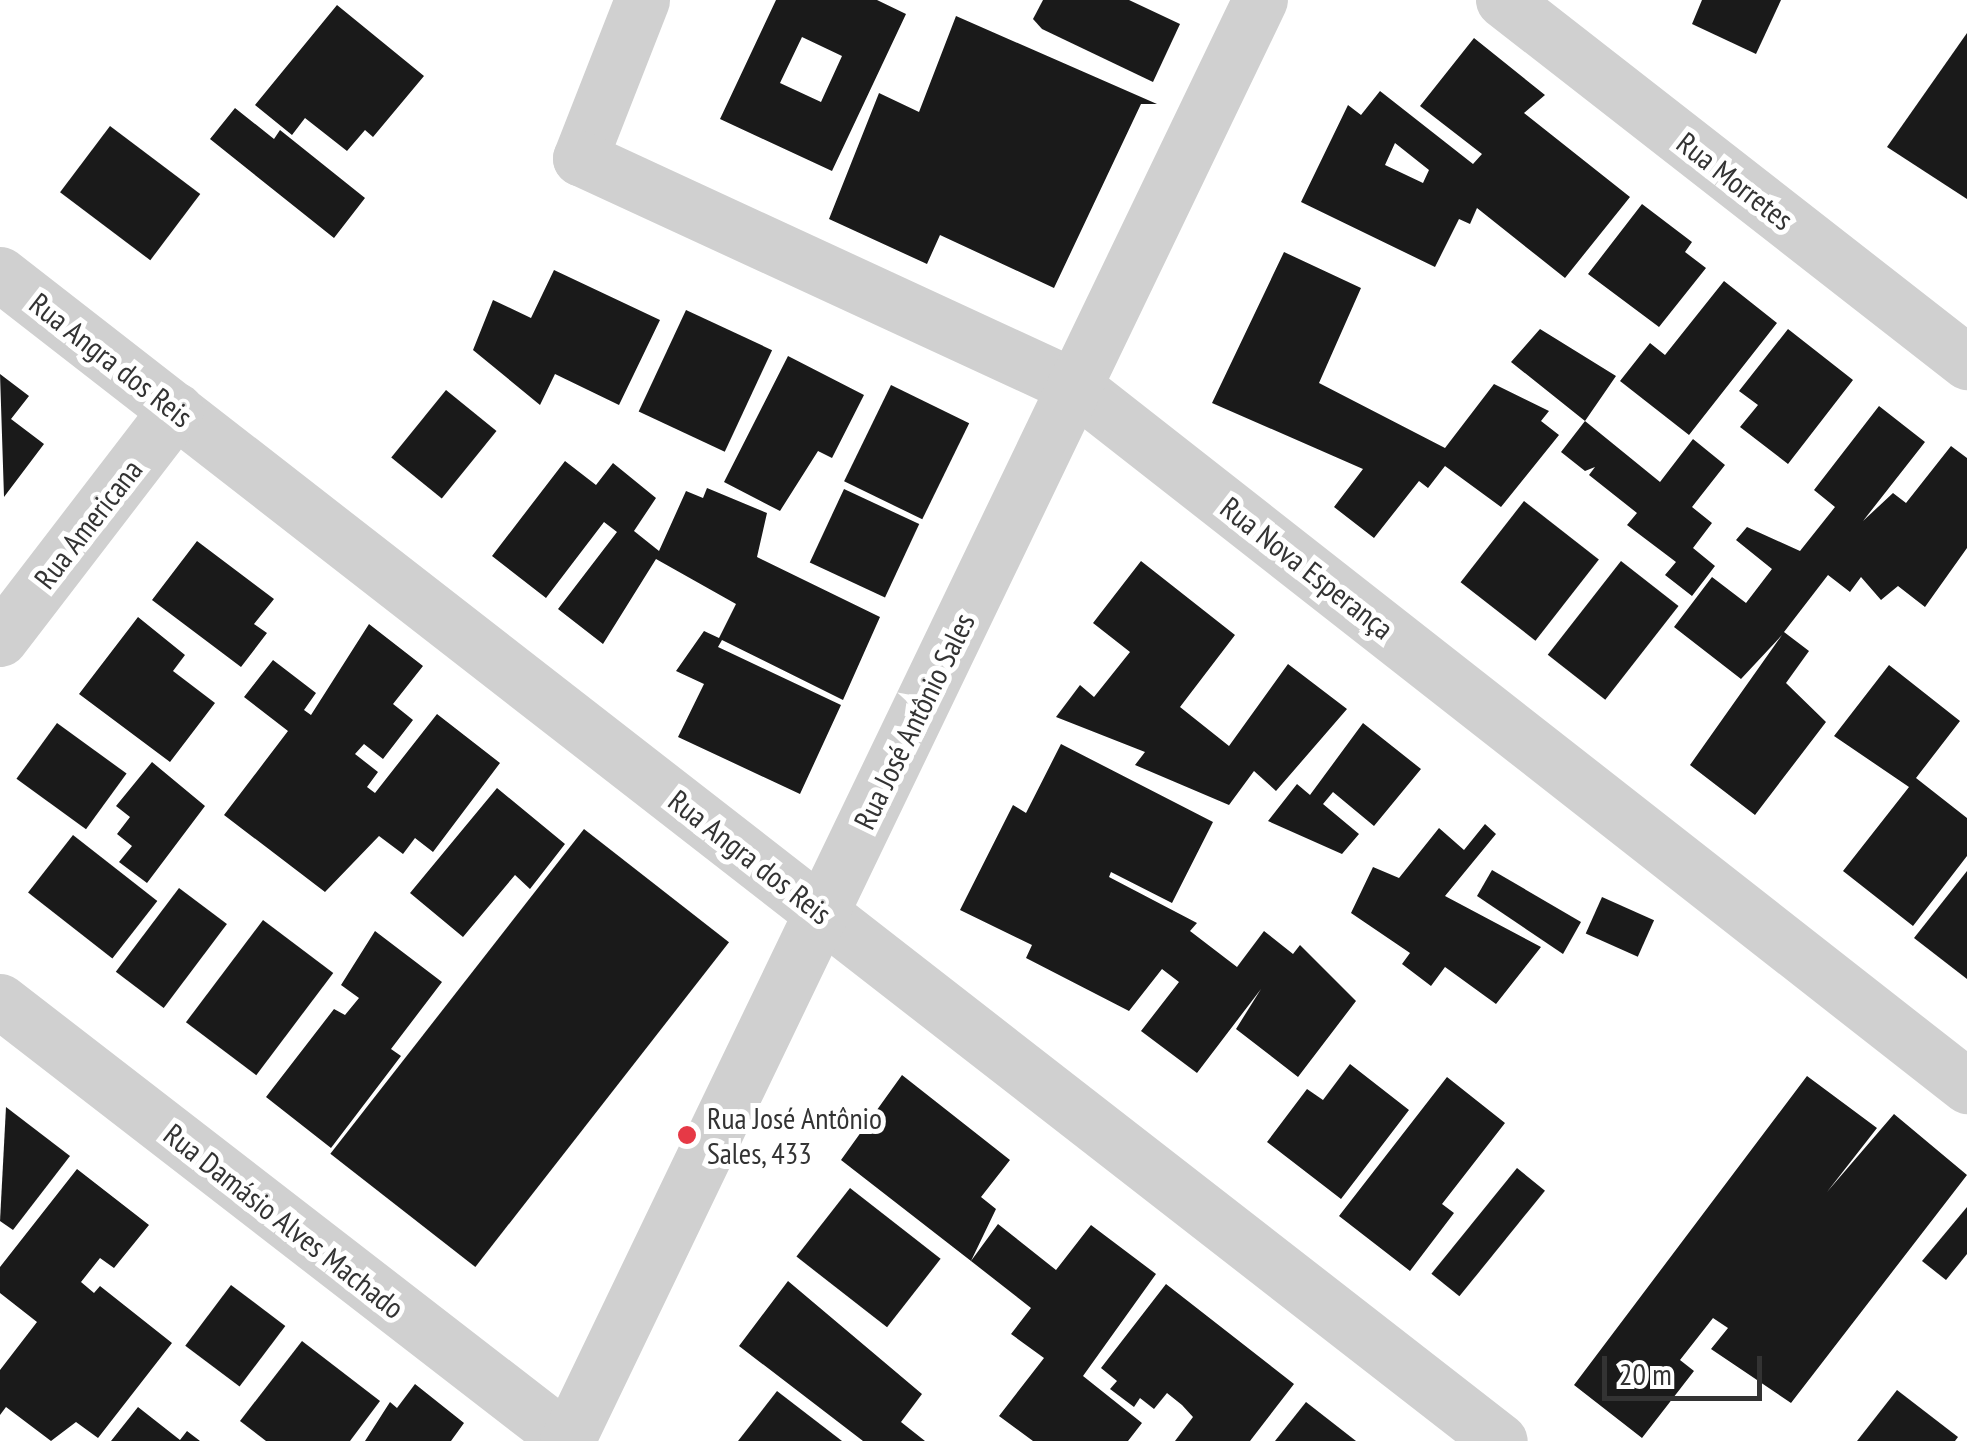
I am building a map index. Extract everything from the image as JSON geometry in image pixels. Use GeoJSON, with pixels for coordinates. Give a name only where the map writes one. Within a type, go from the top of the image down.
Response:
{"type":"FeatureCollection","features":[{"type":"Feature","properties":{"kind":"street","name":"Rua Nova Esperança"},"geometry":{"type":"LineString","coordinates":[[642,0],[580,158],[1074,386],[1967,1086]]}},
{"type":"Feature","properties":{"kind":"street","name":"Rua José Antônio Sales"},"geometry":{"type":"LineString","coordinates":[[568,1441],[1260,0]]}},
{"type":"Feature","properties":{"kind":"street","name":"Rua Morretes"},"geometry":{"type":"LineString","coordinates":[[1504,0],[1967,362]]}},
{"type":"Feature","properties":{"kind":"street","name":"Rua Angra dos Reis"},"geometry":{"type":"LineString","coordinates":[[0,274],[1500,1441]]}},
{"type":"Feature","properties":{"kind":"street","name":"Rua Americana"},"geometry":{"type":"LineString","coordinates":[[0,638],[176,410]]}},
{"type":"Feature","properties":{"kind":"street","name":"Rua Damásio Alves Machado"},"geometry":{"type":"LineString","coordinates":[[0,1001],[568,1441]]}},
{"type":"Feature","properties":{"kind":"building"},"geometry":{"type":"Polygon","coordinates":[[[776,0],[877,0],[906,14],[832,171],[720,119],[776,0]],[[802,37],[780,83],[821,102],[842,56],[802,37]]]}},
{"type":"Feature","properties":{"kind":"building"},"geometry":{"type":"Polygon","coordinates":[[[1043,0],[1129,0],[1180,24],[1153,82],[1042,29],[1033,19],[1043,0]]]}},
{"type":"Feature","properties":{"kind":"building"},"geometry":{"type":"Polygon","coordinates":[[[1702,0],[1781,0],[1756,54],[1692,24],[1702,0]]]}},
{"type":"Feature","properties":{"kind":"building"},"geometry":{"type":"Polygon","coordinates":[[[337,5],[424,76],[373,137],[365,130],[347,151],[305,118],[292,135],[255,105],[337,5]]]}},
{"type":"Feature","properties":{"kind":"building"},"geometry":{"type":"Polygon","coordinates":[[[956,16],[1157,104],[1141,104],[1054,288],[940,235],[927,264],[829,219],[879,93],[919,112],[956,16]]]}},
{"type":"Feature","properties":{"kind":"building"},"geometry":{"type":"Polygon","coordinates":[[[1967,33],[1967,199],[1887,147],[1967,33]]]}},
{"type":"Feature","properties":{"kind":"building"},"geometry":{"type":"Polygon","coordinates":[[[1474,38],[1545,95],[1524,113],[1630,197],[1565,278],[1477,208],[1470,224],[1459,219],[1435,267],[1301,202],[1348,105],[1361,115],[1380,91],[1473,164],[1482,154],[1420,106],[1474,38]],[[1395,143],[1385,165],[1423,183],[1429,170],[1395,143]]]}},
{"type":"Feature","properties":{"kind":"building"},"geometry":{"type":"Polygon","coordinates":[[[235,108],[274,139],[280,130],[365,198],[334,238],[210,139],[235,108]]]}},
{"type":"Feature","properties":{"kind":"building"},"geometry":{"type":"Polygon","coordinates":[[[110,126],[200,194],[150,260],[60,192],[110,126]]]}},
{"type":"Feature","properties":{"kind":"building"},"geometry":{"type":"Polygon","coordinates":[[[1642,204],[1692,242],[1685,252],[1706,268],[1659,327],[1588,274],[1642,204]]]}},
{"type":"Feature","properties":{"kind":"building"},"geometry":{"type":"Polygon","coordinates":[[[1284,252],[1361,288],[1319,383],[1445,448],[1494,384],[1549,411],[1541,421],[1559,435],[1501,507],[1445,466],[1428,488],[1419,481],[1374,538],[1334,507],[1363,469],[1212,403],[1284,252]]]}},
{"type":"Feature","properties":{"kind":"building"},"geometry":{"type":"Polygon","coordinates":[[[554,270],[660,320],[619,405],[555,374],[540,405],[473,350],[493,300],[531,318],[554,270]]]}},
{"type":"Feature","properties":{"kind":"building"},"geometry":{"type":"Polygon","coordinates":[[[1724,281],[1777,323],[1689,435],[1620,381],[1650,343],[1665,355],[1724,281]]]}},
{"type":"Feature","properties":{"kind":"building"},"geometry":{"type":"Polygon","coordinates":[[[686,310],[772,350],[725,452],[639,412],[686,310]]]}},
{"type":"Feature","properties":{"kind":"building"},"geometry":{"type":"Polygon","coordinates":[[[1540,329],[1616,376],[1585,421],[1511,362],[1540,329]]]}},
{"type":"Feature","properties":{"kind":"building"},"geometry":{"type":"Polygon","coordinates":[[[1788,329],[1853,380],[1788,464],[1740,427],[1758,405],[1739,391],[1788,329]]]}},
{"type":"Feature","properties":{"kind":"building"},"geometry":{"type":"Polygon","coordinates":[[[788,356],[864,395],[832,458],[818,451],[780,511],[724,482],[788,356]]]}},
{"type":"Feature","properties":{"kind":"building"},"geometry":{"type":"Polygon","coordinates":[[[0,374],[29,396],[11,419],[44,444],[4,497],[0,374]]]}},
{"type":"Feature","properties":{"kind":"building"},"geometry":{"type":"Polygon","coordinates":[[[891,385],[969,423],[922,519],[844,481],[891,385]]]}},
{"type":"Feature","properties":{"kind":"building"},"geometry":{"type":"Polygon","coordinates":[[[446,390],[497,431],[442,499],[391,458],[446,390]]]}},
{"type":"Feature","properties":{"kind":"building"},"geometry":{"type":"Polygon","coordinates":[[[1879,406],[1925,442],[1863,521],[1893,493],[1906,503],[1951,446],[1967,458],[1967,548],[1925,607],[1898,586],[1881,600],[1861,577],[1850,592],[1828,575],[1784,632],[1809,651],[1786,683],[1826,722],[1755,815],[1690,765],[1782,635],[1741,679],[1674,627],[1712,577],[1746,603],[1772,569],[1736,540],[1747,527],[1800,551],[1835,507],[1814,490],[1879,406]]]}},
{"type":"Feature","properties":{"kind":"building"},"geometry":{"type":"Polygon","coordinates":[[[1585,421],[1660,482],[1693,439],[1725,465],[1692,507],[1712,523],[1693,548],[1715,566],[1692,596],[1665,575],[1676,562],[1627,525],[1637,513],[1589,475],[1595,467],[1585,471],[1561,452],[1585,421]]]}},
{"type":"Feature","properties":{"kind":"building"},"geometry":{"type":"Polygon","coordinates":[[[565,461],[596,485],[613,463],[656,498],[634,531],[659,551],[686,491],[703,498],[707,488],[767,513],[757,557],[880,617],[843,700],[722,640],[718,647],[841,705],[800,794],[678,737],[704,684],[676,671],[704,631],[719,638],[736,604],[656,559],[603,644],[558,609],[617,532],[604,522],[546,598],[492,556],[565,461]]]}},
{"type":"Feature","properties":{"kind":"building"},"geometry":{"type":"Polygon","coordinates":[[[844,489],[919,524],[885,597],[810,562],[844,489]]]}},
{"type":"Feature","properties":{"kind":"building"},"geometry":{"type":"Polygon","coordinates":[[[1524,501],[1599,559],[1535,641],[1461,582],[1524,501]]]}},
{"type":"Feature","properties":{"kind":"building"},"geometry":{"type":"Polygon","coordinates":[[[197,541],[274,599],[254,624],[267,633],[241,667],[152,600],[197,541]]]}},
{"type":"Feature","properties":{"kind":"building"},"geometry":{"type":"Polygon","coordinates":[[[1141,561],[1235,635],[1180,707],[1229,746],[1288,664],[1347,709],[1276,791],[1254,771],[1229,805],[1135,765],[1145,752],[1056,717],[1080,685],[1094,697],[1130,652],[1093,623],[1141,561]]]}},
{"type":"Feature","properties":{"kind":"building"},"geometry":{"type":"Polygon","coordinates":[[[1621,561],[1679,606],[1605,700],[1548,655],[1621,561]]]}},
{"type":"Feature","properties":{"kind":"building"},"geometry":{"type":"Polygon","coordinates":[[[138,617],[185,655],[173,671],[215,703],[170,762],[79,694],[138,617]]]}},
{"type":"Feature","properties":{"kind":"building"},"geometry":{"type":"Polygon","coordinates":[[[369,624],[423,666],[393,704],[413,720],[383,759],[364,744],[355,754],[378,772],[367,787],[375,793],[437,714],[500,763],[433,852],[415,838],[403,854],[379,836],[325,892],[224,815],[288,731],[244,697],[273,660],[316,693],[304,710],[311,715],[369,624]]]}},
{"type":"Feature","properties":{"kind":"building"},"geometry":{"type":"Polygon","coordinates":[[[1889,665],[1960,721],[1916,778],[1967,818],[1967,856],[1913,926],[1843,871],[1909,787],[1834,736],[1889,665]]]}},
{"type":"Feature","properties":{"kind":"building"},"geometry":{"type":"Polygon","coordinates":[[[57,723],[127,774],[86,829],[16,779],[57,723]]]}},
{"type":"Feature","properties":{"kind":"building"},"geometry":{"type":"Polygon","coordinates":[[[1363,723],[1421,769],[1374,826],[1333,792],[1323,804],[1359,834],[1342,854],[1268,821],[1297,784],[1310,795],[1363,723]]]}},
{"type":"Feature","properties":{"kind":"building"},"geometry":{"type":"Polygon","coordinates":[[[1061,744],[1213,822],[1172,903],[1111,872],[1109,877],[1197,923],[1190,931],[1237,967],[1264,931],[1293,954],[1300,945],[1356,1001],[1298,1077],[1236,1029],[1261,989],[1197,1073],[1141,1031],[1179,982],[1162,969],[1129,1011],[1026,958],[1032,945],[960,910],[1013,805],[1026,813],[1061,744]]]}},
{"type":"Feature","properties":{"kind":"building"},"geometry":{"type":"Polygon","coordinates":[[[152,762],[205,806],[147,883],[119,862],[132,846],[117,834],[130,817],[116,806],[152,762]]]}},
{"type":"Feature","properties":{"kind":"building"},"geometry":{"type":"Polygon","coordinates":[[[497,788],[565,844],[530,889],[515,875],[463,937],[410,893],[497,788]]]}},
{"type":"Feature","properties":{"kind":"building"},"geometry":{"type":"Polygon","coordinates":[[[1485,824],[1496,834],[1445,896],[1541,947],[1496,1004],[1445,967],[1431,986],[1402,964],[1410,953],[1351,913],[1373,867],[1399,878],[1439,828],[1464,850],[1485,824]]]}},
{"type":"Feature","properties":{"kind":"building"},"geometry":{"type":"Polygon","coordinates":[[[584,829],[729,942],[475,1267],[330,1154],[584,829]]]}},
{"type":"Feature","properties":{"kind":"building"},"geometry":{"type":"Polygon","coordinates":[[[73,835],[157,901],[112,958],[28,893],[73,835]]]}},
{"type":"Feature","properties":{"kind":"building"},"geometry":{"type":"Polygon","coordinates":[[[1492,870],[1581,922],[1563,954],[1477,896],[1492,870]]]}},
{"type":"Feature","properties":{"kind":"building"},"geometry":{"type":"Polygon","coordinates":[[[1967,871],[1967,979],[1914,938],[1967,871]]]}},
{"type":"Feature","properties":{"kind":"building"},"geometry":{"type":"Polygon","coordinates":[[[179,888],[227,924],[164,1008],[116,972],[179,888]]]}},
{"type":"Feature","properties":{"kind":"building"},"geometry":{"type":"Polygon","coordinates":[[[1602,897],[1654,920],[1638,957],[1586,934],[1602,897]]]}},
{"type":"Feature","properties":{"kind":"building"},"geometry":{"type":"Polygon","coordinates":[[[263,920],[333,973],[256,1075],[186,1022],[263,920]]]}},
{"type":"Feature","properties":{"kind":"building"},"geometry":{"type":"Polygon","coordinates":[[[375,931],[442,982],[391,1049],[401,1056],[331,1148],[266,1097],[334,1009],[345,1015],[359,998],[341,985],[375,931]]]}},
{"type":"Feature","properties":{"kind":"building"},"geometry":{"type":"Polygon","coordinates":[[[1350,1064],[1409,1110],[1341,1199],[1267,1142],[1307,1089],[1323,1100],[1350,1064]]]}},
{"type":"Feature","properties":{"kind":"building"},"geometry":{"type":"Polygon","coordinates":[[[902,1075],[1010,1160],[981,1197],[996,1209],[971,1261],[841,1160],[902,1075]]]}},
{"type":"Feature","properties":{"kind":"building"},"geometry":{"type":"Polygon","coordinates":[[[1807,1076],[1877,1128],[1827,1192],[1894,1114],[1967,1175],[1791,1403],[1711,1349],[1728,1328],[1713,1318],[1680,1360],[1694,1371],[1642,1438],[1574,1385],[1807,1076]]]}},
{"type":"Feature","properties":{"kind":"building"},"geometry":{"type":"Polygon","coordinates":[[[1447,1077],[1505,1123],[1442,1204],[1454,1213],[1410,1271],[1339,1216],[1447,1077]]]}},
{"type":"Feature","properties":{"kind":"building"},"geometry":{"type":"Polygon","coordinates":[[[6,1107],[70,1156],[13,1230],[0,1221],[6,1107]]]}},
{"type":"Feature","properties":{"kind":"building"},"geometry":{"type":"Polygon","coordinates":[[[1517,1168],[1545,1191],[1459,1296],[1431,1274],[1517,1168]]]}},
{"type":"Feature","properties":{"kind":"building"},"geometry":{"type":"Polygon","coordinates":[[[77,1169],[149,1225],[114,1268],[100,1258],[81,1282],[94,1293],[100,1286],[172,1343],[98,1438],[76,1422],[51,1441],[6,1407],[0,1415],[0,1370],[37,1322],[0,1293],[0,1267],[77,1169]]]}},
{"type":"Feature","properties":{"kind":"building"},"geometry":{"type":"Polygon","coordinates":[[[850,1188],[941,1259],[887,1327],[796,1257],[850,1188]]]}},
{"type":"Feature","properties":{"kind":"building"},"geometry":{"type":"Polygon","coordinates":[[[1967,1207],[1967,1254],[1946,1280],[1922,1261],[1967,1207]]]}},
{"type":"Feature","properties":{"kind":"building"},"geometry":{"type":"Polygon","coordinates":[[[998,1224],[1056,1270],[1091,1225],[1156,1274],[1083,1376],[1142,1423],[1128,1441],[1033,1441],[999,1416],[1044,1358],[1011,1334],[1031,1308],[971,1261],[998,1224]]]}},
{"type":"Feature","properties":{"kind":"building"},"geometry":{"type":"Polygon","coordinates":[[[788,1281],[922,1394],[901,1422],[925,1441],[863,1441],[739,1346],[788,1281]]]}},
{"type":"Feature","properties":{"kind":"building"},"geometry":{"type":"Polygon","coordinates":[[[1166,1284],[1294,1384],[1250,1441],[1175,1441],[1193,1417],[1167,1393],[1154,1409],[1140,1398],[1134,1407],[1110,1389],[1117,1381],[1101,1368],[1166,1284]]]}},
{"type":"Feature","properties":{"kind":"building"},"geometry":{"type":"Polygon","coordinates":[[[231,1285],[285,1326],[240,1387],[185,1346],[231,1285]]]}},
{"type":"Feature","properties":{"kind":"building"},"geometry":{"type":"Polygon","coordinates":[[[302,1341],[380,1401],[350,1441],[266,1441],[240,1421],[302,1341]]]}},
{"type":"Feature","properties":{"kind":"building"},"geometry":{"type":"Polygon","coordinates":[[[415,1384],[464,1423],[451,1441],[365,1441],[390,1402],[397,1408],[415,1384]]]}},
{"type":"Feature","properties":{"kind":"building"},"geometry":{"type":"Polygon","coordinates":[[[1897,1390],[1958,1437],[1955,1441],[1857,1441],[1897,1390]]]}},
{"type":"Feature","properties":{"kind":"building"},"geometry":{"type":"Polygon","coordinates":[[[777,1391],[842,1441],[738,1441],[777,1391]]]}},
{"type":"Feature","properties":{"kind":"building"},"geometry":{"type":"Polygon","coordinates":[[[1306,1402],[1356,1441],[1275,1441],[1306,1402]]]}},
{"type":"Feature","properties":{"kind":"building"},"geometry":{"type":"Polygon","coordinates":[[[138,1407],[180,1440],[187,1431],[200,1441],[111,1441],[138,1407]]]}},
{"type":"Feature","properties":{"kind":"place","name":"Rua José Antônio Sales, 433"},"geometry":{"type":"Point","coordinates":[687,1135]}}]}
